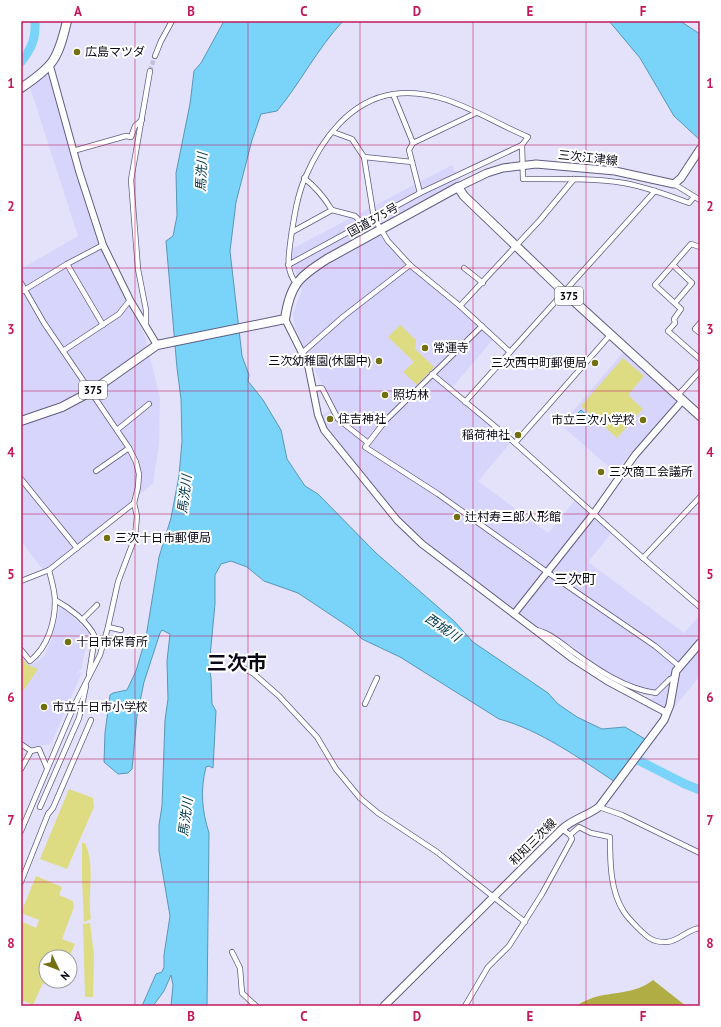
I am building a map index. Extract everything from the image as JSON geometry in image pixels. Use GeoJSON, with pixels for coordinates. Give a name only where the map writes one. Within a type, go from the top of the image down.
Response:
{"type":"FeatureCollection","features":[{"type":"Feature","properties":{"kind":"highway"},"geometry":{"type":"LineString","coordinates":[[21,88],[50,66],[59,53],[67,21]]}},
{"type":"Feature","properties":{"kind":"highway","name":"国道375号"},"geometry":{"type":"LineString","coordinates":[[281,319],[288,298],[296,283],[309,270],[458,187]]}},
{"type":"Feature","properties":{"kind":"highway","name":"375"},"geometry":{"type":"LineString","coordinates":[[458,187],[464,196],[564,292],[700,416]]}},
{"type":"Feature","properties":{"kind":"highway","name":"375"},"geometry":{"type":"LineString","coordinates":[[21,421],[62,407],[92,391],[157,345],[281,319]]}},
{"type":"Feature","properties":{"kind":"main road"},"geometry":{"type":"LineString","coordinates":[[674,184],[683,175],[700,149]]}},
{"type":"Feature","properties":{"kind":"main road","name":"三次江津線"},"geometry":{"type":"LineString","coordinates":[[458,187],[487,173],[536,164],[615,171],[674,184]]}},
{"type":"Feature","properties":{"kind":"main road","name":"和知三次線"},"geometry":{"type":"LineString","coordinates":[[384,1006],[562,829],[570,822],[599,807],[667,714],[672,699],[674,678],[679,666],[700,643]]}},
{"type":"Feature","properties":{"kind":"street"},"geometry":{"type":"LineString","coordinates":[[154,56],[172,21]]}},
{"type":"Feature","properties":{"kind":"street"},"geometry":{"type":"LineString","coordinates":[[50,66],[73,151],[103,245],[130,300],[146,324],[157,345]]}},
{"type":"Feature","properties":{"kind":"street"},"geometry":{"type":"LineString","coordinates":[[146,324],[146,310],[138,269],[131,180],[150,71]]}},
{"type":"Feature","properties":{"kind":"street"},"geometry":{"type":"LineString","coordinates":[[393,94],[413,143]]}},
{"type":"Feature","properties":{"kind":"street"},"geometry":{"type":"LineString","coordinates":[[288,265],[364,225],[420,193],[522,146],[528,137],[445,99],[428,94],[393,94],[377,98],[355,110],[323,144],[304,178],[292,232],[288,265],[290,276],[296,283]]}},
{"type":"Feature","properties":{"kind":"street"},"geometry":{"type":"LineString","coordinates":[[420,193],[409,150],[413,143],[476,113]]}},
{"type":"Feature","properties":{"kind":"street"},"geometry":{"type":"LineString","coordinates":[[73,151],[126,136],[131,137],[135,126],[142,120]]}},
{"type":"Feature","properties":{"kind":"street"},"geometry":{"type":"LineString","coordinates":[[333,132],[352,139],[364,157],[374,218],[388,241],[410,265],[460,306],[510,352]]}},
{"type":"Feature","properties":{"kind":"street"},"geometry":{"type":"LineString","coordinates":[[522,146],[524,165],[523,179],[574,179],[624,183],[655,191],[689,203],[694,197]]}},
{"type":"Feature","properties":{"kind":"street"},"geometry":{"type":"LineString","coordinates":[[364,157],[412,162]]}},
{"type":"Feature","properties":{"kind":"street"},"geometry":{"type":"LineString","coordinates":[[304,178],[324,197],[332,210],[354,216],[364,225]]}},
{"type":"Feature","properties":{"kind":"street"},"geometry":{"type":"LineString","coordinates":[[460,306],[540,220],[574,179]]}},
{"type":"Feature","properties":{"kind":"street"},"geometry":{"type":"LineString","coordinates":[[674,184],[700,200]]}},
{"type":"Feature","properties":{"kind":"street"},"geometry":{"type":"LineString","coordinates":[[465,402],[655,191]]}},
{"type":"Feature","properties":{"kind":"street"},"geometry":{"type":"LineString","coordinates":[[292,232],[332,210]]}},
{"type":"Feature","properties":{"kind":"street"},"geometry":{"type":"LineString","coordinates":[[700,247],[691,244],[655,285],[681,309],[674,319],[675,324],[668,331],[700,359]]}},
{"type":"Feature","properties":{"kind":"street"},"geometry":{"type":"LineString","coordinates":[[22,291],[66,264],[103,245]]}},
{"type":"Feature","properties":{"kind":"street"},"geometry":{"type":"LineString","coordinates":[[66,264],[103,325]]}},
{"type":"Feature","properties":{"kind":"street"},"geometry":{"type":"LineString","coordinates":[[302,352],[344,316],[410,265]]}},
{"type":"Feature","properties":{"kind":"street"},"geometry":{"type":"LineString","coordinates":[[673,265],[692,283],[674,303]]}},
{"type":"Feature","properties":{"kind":"street"},"geometry":{"type":"LineString","coordinates":[[464,268],[483,283]]}},
{"type":"Feature","properties":{"kind":"street"},"geometry":{"type":"LineString","coordinates":[[21,283],[22,291],[92,391],[129,448],[136,462],[139,474],[134,503],[137,516],[135,537],[115,594],[108,628],[100,655],[74,706],[21,831]]}},
{"type":"Feature","properties":{"kind":"street"},"geometry":{"type":"LineString","coordinates":[[63,351],[119,314],[130,300]]}},
{"type":"Feature","properties":{"kind":"street"},"geometry":{"type":"LineString","coordinates":[[281,319],[302,352],[308,365],[318,416],[324,430],[397,520],[422,544],[452,568],[573,659],[607,681],[667,714]]}},
{"type":"Feature","properties":{"kind":"street"},"geometry":{"type":"LineString","coordinates":[[700,323],[695,329],[700,334]]}},
{"type":"Feature","properties":{"kind":"street"},"geometry":{"type":"LineString","coordinates":[[482,326],[386,420],[365,446],[438,494],[546,572],[655,646],[679,666]]}},
{"type":"Feature","properties":{"kind":"street"},"geometry":{"type":"LineString","coordinates":[[515,443],[611,334]]}},
{"type":"Feature","properties":{"kind":"street"},"geometry":{"type":"LineString","coordinates":[[514,614],[594,513],[635,455],[700,371]]}},
{"type":"Feature","properties":{"kind":"street"},"geometry":{"type":"LineString","coordinates":[[432,374],[515,443],[700,607]]}},
{"type":"Feature","properties":{"kind":"street"},"geometry":{"type":"LineString","coordinates":[[312,389],[322,388],[338,419],[367,442]]}},
{"type":"Feature","properties":{"kind":"street"},"geometry":{"type":"LineString","coordinates":[[117,430],[150,404]]}},
{"type":"Feature","properties":{"kind":"street"},"geometry":{"type":"LineString","coordinates":[[96,471],[129,448]]}},
{"type":"Feature","properties":{"kind":"street"},"geometry":{"type":"LineString","coordinates":[[21,479],[77,548]]}},
{"type":"Feature","properties":{"kind":"street"},"geometry":{"type":"LineString","coordinates":[[643,558],[700,497]]}},
{"type":"Feature","properties":{"kind":"street"},"geometry":{"type":"LineString","coordinates":[[21,581],[49,570],[134,503]]}},
{"type":"Feature","properties":{"kind":"street"},"geometry":{"type":"LineString","coordinates":[[21,650],[30,661],[44,645],[52,624],[55,600],[49,570]]}},
{"type":"Feature","properties":{"kind":"street"},"geometry":{"type":"LineString","coordinates":[[40,807],[79,718],[95,637],[92,630],[82,620],[64,604],[55,600]]}},
{"type":"Feature","properties":{"kind":"street"},"geometry":{"type":"LineString","coordinates":[[82,620],[97,605]]}},
{"type":"Feature","properties":{"kind":"street"},"geometry":{"type":"LineString","coordinates":[[108,628],[121,630]]}},
{"type":"Feature","properties":{"kind":"street"},"geometry":{"type":"LineString","coordinates":[[532,629],[546,632],[575,654],[624,684],[646,692],[656,693],[670,679],[674,678]]}},
{"type":"Feature","properties":{"kind":"street"},"geometry":{"type":"LineString","coordinates":[[238,665],[254,674],[279,696],[317,737],[336,769],[360,798],[378,813],[438,852],[525,922]]}},
{"type":"Feature","properties":{"kind":"street"},"geometry":{"type":"LineString","coordinates":[[365,704],[377,678]]}},
{"type":"Feature","properties":{"kind":"street"},"geometry":{"type":"LineString","coordinates":[[21,882],[48,814],[53,808],[91,720]]}},
{"type":"Feature","properties":{"kind":"street"},"geometry":{"type":"LineString","coordinates":[[21,744],[31,751]]}},
{"type":"Feature","properties":{"kind":"street"},"geometry":{"type":"LineString","coordinates":[[21,769],[31,751],[39,749],[47,768]]}},
{"type":"Feature","properties":{"kind":"street"},"geometry":{"type":"LineString","coordinates":[[599,807],[622,815],[700,853]]}},
{"type":"Feature","properties":{"kind":"street"},"geometry":{"type":"LineString","coordinates":[[570,835],[579,827],[592,833],[610,837],[610,865],[619,903],[624,913],[646,936],[654,942],[668,942],[693,929],[700,928]]}},
{"type":"Feature","properties":{"kind":"street"},"geometry":{"type":"LineString","coordinates":[[465,1006],[488,967],[510,946],[572,839],[570,835],[562,829]]}},
{"type":"Feature","properties":{"kind":"street"},"geometry":{"type":"LineString","coordinates":[[232,952],[240,968],[242,993],[256,1006]]}},
{"type":"Feature","properties":{"kind":"shaded area"},"geometry":{"type":"Polygon","coordinates":[[[49,70],[101,244],[145,336],[160,398],[159,444],[153,483],[58,564],[44,571],[21,541],[21,269],[78,236],[28,81],[49,70]]]}},
{"type":"Feature","properties":{"kind":"shaded area"},"geometry":{"type":"Polygon","coordinates":[[[452,165],[463,185],[381,230],[400,253],[495,337],[452,388],[512,441],[478,481],[548,533],[577,498],[613,531],[588,562],[684,633],[700,615],[700,676],[666,717],[646,707],[656,694],[634,689],[600,672],[543,636],[414,538],[318,419],[333,408],[295,328],[293,314],[302,290],[288,251],[452,165]]]}},
{"type":"Feature","properties":{"kind":"shaded area"},"geometry":{"type":"Polygon","coordinates":[[[400,325],[416,340],[415,349],[434,367],[417,385],[403,372],[414,362],[388,337],[400,325]]]}},
{"type":"Feature","properties":{"kind":"shaded area"},"geometry":{"type":"Polygon","coordinates":[[[625,350],[678,399],[615,472],[561,425],[625,350]]]}},
{"type":"Feature","properties":{"kind":"shaded area"},"geometry":{"type":"Polygon","coordinates":[[[623,358],[644,376],[628,395],[643,409],[617,438],[581,406],[623,358]]]}},
{"type":"Feature","properties":{"kind":"shaded area","name":"市立十日市小学校"},"geometry":{"type":"Polygon","coordinates":[[[63,607],[89,633],[81,670],[76,673],[82,672],[51,744],[32,747],[21,740],[21,650],[34,664],[44,656],[53,636],[59,610],[63,607]]]}},
{"type":"Feature","properties":{"kind":"shaded area"},"geometry":{"type":"Polygon","coordinates":[[[21,657],[28,665],[38,669],[21,694],[21,657]]]}},
{"type":"Feature","properties":{"kind":"shaded area"},"geometry":{"type":"Polygon","coordinates":[[[69,789],[93,798],[94,807],[67,869],[40,859],[69,789]]]}},
{"type":"Feature","properties":{"kind":"shaded area"},"geometry":{"type":"Polygon","coordinates":[[[82,843],[85,843],[88,852],[91,871],[91,919],[84,922],[82,879],[82,843]]]}},
{"type":"Feature","properties":{"kind":"shaded area"},"geometry":{"type":"Polygon","coordinates":[[[36,876],[62,887],[59,895],[73,901],[74,907],[62,939],[75,944],[73,949],[38,949],[38,989],[40,989],[33,1005],[21,1000],[21,921],[36,928],[39,920],[21,913],[36,876]]]}},
{"type":"Feature","properties":{"kind":"shaded area"},"geometry":{"type":"Polygon","coordinates":[[[90,923],[94,955],[93,997],[85,997],[83,924],[90,923]]]}},
{"type":"Feature","properties":{"kind":"shaded area"},"geometry":{"type":"Polygon","coordinates":[[[653,980],[686,1006],[576,1006],[592,998],[639,988],[653,980]]]}},
{"type":"Feature","properties":{"kind":"water","name":"馬洗川"},"geometry":{"type":"Polygon","coordinates":[[[224,21],[343,21],[325,43],[294,89],[277,111],[261,114],[252,140],[236,202],[230,251],[242,356],[249,375],[248,381],[263,400],[281,430],[287,459],[305,486],[318,494],[376,553],[454,621],[473,642],[548,693],[558,704],[577,717],[602,729],[625,727],[645,739],[615,782],[544,737],[499,719],[400,657],[362,639],[352,629],[298,593],[264,581],[247,567],[231,561],[221,564],[215,575],[215,604],[209,667],[212,704],[216,711],[213,768],[209,766],[206,767],[202,792],[203,809],[209,833],[207,1006],[171,1006],[173,985],[171,975],[164,991],[153,1006],[142,1006],[156,974],[162,972],[164,967],[164,955],[170,916],[159,851],[159,825],[162,806],[165,720],[168,699],[167,661],[170,634],[162,630],[160,633],[144,682],[137,716],[132,769],[128,773],[118,774],[104,762],[105,733],[110,695],[127,690],[136,671],[146,637],[159,557],[171,518],[179,476],[182,441],[181,399],[166,241],[173,236],[177,216],[176,173],[190,104],[194,71],[201,63],[224,21]]]}},
{"type":"Feature","properties":{"kind":"water"},"geometry":{"type":"Polygon","coordinates":[[[609,21],[680,21],[700,34],[700,140],[674,116],[640,58],[609,21]]]}},
{"type":"Feature","properties":{"kind":"water"},"geometry":{"type":"Polygon","coordinates":[[[581,410],[595,422],[590,427],[576,415],[581,410]]]}},
{"type":"Feature","properties":{"kind":"waterway"},"geometry":{"type":"LineString","coordinates":[[21,62],[32,43],[35,33],[35,21]]}},
{"type":"Feature","properties":{"kind":"waterway","name":"西城川"},"geometry":{"type":"LineString","coordinates":[[628,755],[700,790]]}},
{"type":"Feature","properties":{"kind":"tunnel"},"geometry":{"type":"LineString","coordinates":[[150,71],[155,56]]}},
{"type":"Feature","properties":{"kind":"place","name":"広島マツダ"},"geometry":{"type":"Point","coordinates":[77,52]}},
{"type":"Feature","properties":{"kind":"place","name":"常運寺"},"geometry":{"type":"Point","coordinates":[425,348]}},
{"type":"Feature","properties":{"kind":"place","name":"三次幼稚園(休園中)"},"geometry":{"type":"Point","coordinates":[379,361]}},
{"type":"Feature","properties":{"kind":"place","name":"三次西中町郵便局"},"geometry":{"type":"Point","coordinates":[595,363]}},
{"type":"Feature","properties":{"kind":"place","name":"照坊林"},"geometry":{"type":"Point","coordinates":[385,395]}},
{"type":"Feature","properties":{"kind":"place","name":"住吉神社"},"geometry":{"type":"Point","coordinates":[330,419]}},
{"type":"Feature","properties":{"kind":"place","name":"市立三次小学校"},"geometry":{"type":"Point","coordinates":[643,420]}},
{"type":"Feature","properties":{"kind":"place","name":"稲荷神社"},"geometry":{"type":"Point","coordinates":[518,435]}},
{"type":"Feature","properties":{"kind":"place","name":"三次商工会議所"},"geometry":{"type":"Point","coordinates":[601,472]}},
{"type":"Feature","properties":{"kind":"place","name":"辻村寿三郎人形館"},"geometry":{"type":"Point","coordinates":[457,517]}},
{"type":"Feature","properties":{"kind":"place","name":"三次十日市郵便局"},"geometry":{"type":"Point","coordinates":[107,538]}},
{"type":"Feature","properties":{"kind":"place","name":"十日市保育所"},"geometry":{"type":"Point","coordinates":[68,642]}},
{"type":"Feature","properties":{"kind":"place","name":"市立十日市小学校"},"geometry":{"type":"Point","coordinates":[44,707]}},
{"type":"Feature","properties":{"kind":"district","name":"三次町"},"geometry":{"type":"Point","coordinates":[575,579]}},
{"type":"Feature","properties":{"kind":"district","name":"三次市"},"geometry":{"type":"Point","coordinates":[237,663]}}]}
